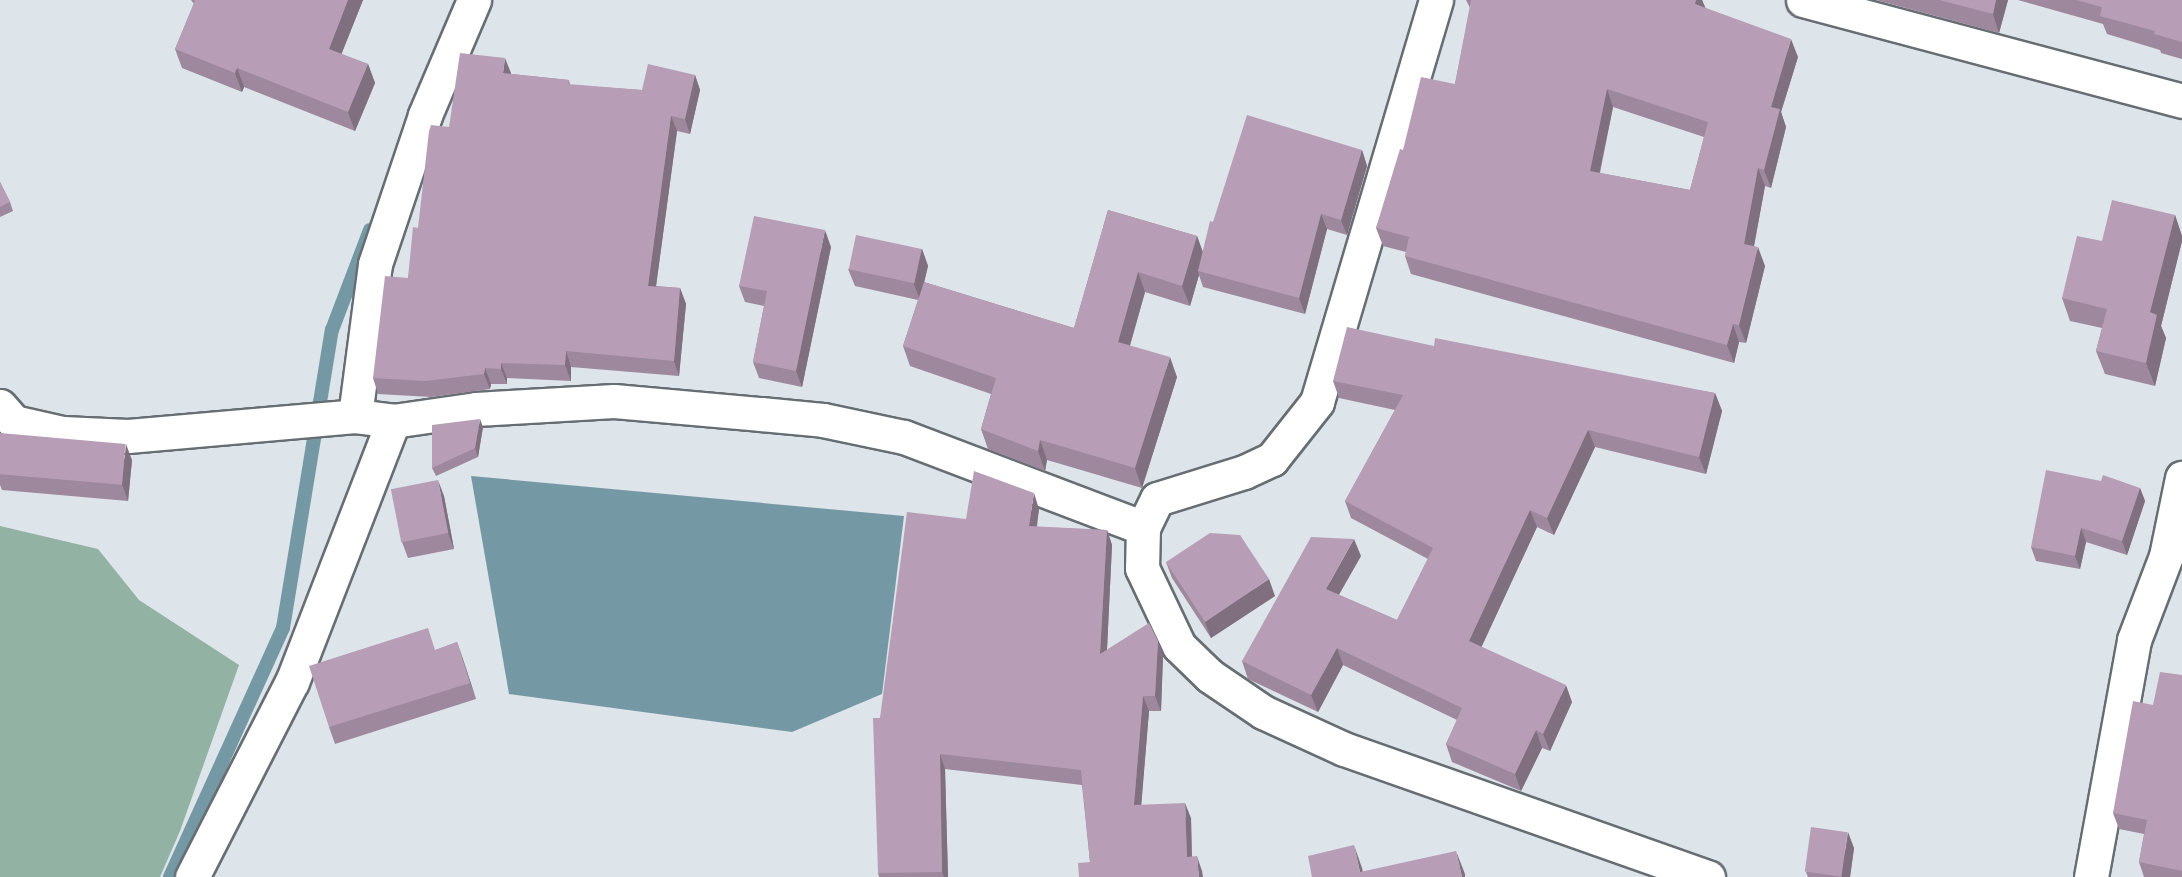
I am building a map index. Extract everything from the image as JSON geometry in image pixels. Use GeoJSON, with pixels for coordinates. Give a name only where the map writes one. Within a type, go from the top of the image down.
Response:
{"type":"FeatureCollection","features":[{"type":"Feature","properties":{"kind":"street"},"geometry":{"type":"LineString","coordinates":[[352,417],[375,264],[425,115],[474,0]]}},
{"type":"Feature","properties":{"kind":"street"},"geometry":{"type":"LineString","coordinates":[[1436,0],[1317,402],[1272,459],[1244,472],[1157,499],[1143,528],[1142,568],[1179,646],[1210,676],[1263,712],[1344,749],[1708,877]]}},
{"type":"Feature","properties":{"kind":"street"},"geometry":{"type":"LineString","coordinates":[[1803,0],[2182,101]]}},
{"type":"Feature","properties":{"kind":"street"},"geometry":{"type":"LineString","coordinates":[[0,406],[14,422],[74,434],[128,436],[352,417],[393,421],[476,409],[614,401],[823,420],[904,437],[1143,528]]}},
{"type":"Feature","properties":{"kind":"street"},"geometry":{"type":"LineString","coordinates":[[192,877],[292,682],[393,421]]}},
{"type":"Feature","properties":{"kind":"street"},"geometry":{"type":"LineString","coordinates":[[2091,877],[2134,640],[2166,556],[2182,478]]}},
{"type":"Feature","properties":{"kind":"green space"},"geometry":{"type":"Polygon","coordinates":[[[0,526],[98,549],[139,600],[239,665],[180,831],[160,877],[0,877],[0,526]]]}},
{"type":"Feature","properties":{"kind":"water"},"geometry":{"type":"Polygon","coordinates":[[[471,476],[904,516],[882,694],[792,732],[509,694],[471,476]]]}},
{"type":"Feature","properties":{"kind":"building"},"geometry":{"type":"Polygon","coordinates":[[[195,0],[348,0],[329,49],[368,64],[348,112],[237,68],[235,73],[175,49],[195,0]]]}},
{"type":"Feature","properties":{"kind":"building"},"geometry":{"type":"Polygon","coordinates":[[[1471,0],[1696,0],[1695,4],[1791,39],[1771,107],[1780,109],[1764,170],[1758,168],[1744,244],[1758,247],[1739,325],[1733,324],[1727,345],[1405,256],[1409,237],[1376,228],[1400,149],[1403,150],[1421,77],[1455,84],[1471,0]],[[1607,89],[1590,171],[1690,190],[1708,122],[1607,89]]]}},
{"type":"Feature","properties":{"kind":"building"},"geometry":{"type":"Polygon","coordinates":[[[1939,0],[1996,0],[1993,14],[1939,0]]]}},
{"type":"Feature","properties":{"kind":"building"},"geometry":{"type":"Polygon","coordinates":[[[2076,0],[2182,0],[2182,42],[2154,34],[2155,31],[2100,16],[2102,7],[2076,0]]]}},
{"type":"Feature","properties":{"kind":"building"},"geometry":{"type":"Polygon","coordinates":[[[460,53],[505,58],[503,73],[569,80],[568,84],[642,90],[648,64],[695,75],[685,119],[671,116],[648,286],[680,288],[674,361],[566,351],[565,365],[501,363],[501,369],[485,368],[484,374],[425,381],[373,378],[385,276],[408,278],[413,227],[418,228],[429,131],[431,125],[449,127],[460,53]]]}},
{"type":"Feature","properties":{"kind":"building"},"geometry":{"type":"Polygon","coordinates":[[[1247,115],[1362,150],[1341,220],[1321,214],[1299,298],[1198,271],[1210,221],[1213,222],[1247,115]]]}},
{"type":"Feature","properties":{"kind":"building"},"geometry":{"type":"Polygon","coordinates":[[[0,182],[10,202],[0,207],[0,182]]]}},
{"type":"Feature","properties":{"kind":"building"},"geometry":{"type":"Polygon","coordinates":[[[2112,200],[2175,215],[2150,312],[2157,315],[2146,363],[2096,351],[2107,309],[2062,298],[2077,236],[2102,241],[2112,200]]]}},
{"type":"Feature","properties":{"kind":"building"},"geometry":{"type":"Polygon","coordinates":[[[1108,210],[1197,236],[1182,286],[1138,272],[1118,342],[1170,357],[1135,468],[1040,440],[1038,451],[981,429],[996,378],[903,346],[924,282],[1074,328],[1108,210]]]}},
{"type":"Feature","properties":{"kind":"building"},"geometry":{"type":"Polygon","coordinates":[[[754,216],[825,230],[796,371],[753,362],[767,291],[739,286],[754,216]]]}},
{"type":"Feature","properties":{"kind":"building"},"geometry":{"type":"Polygon","coordinates":[[[856,235],[922,249],[914,283],[849,269],[856,235]]]}},
{"type":"Feature","properties":{"kind":"building"},"geometry":{"type":"Polygon","coordinates":[[[1347,327],[1434,346],[1435,338],[1715,393],[1699,457],[1588,430],[1547,518],[1530,510],[1469,641],[1566,685],[1543,734],[1536,730],[1515,774],[1446,744],[1462,708],[1337,648],[1311,695],[1242,661],[1311,537],[1354,539],[1326,589],[1397,620],[1433,548],[1345,501],[1403,395],[1333,381],[1347,327]]]}},
{"type":"Feature","properties":{"kind":"building"},"geometry":{"type":"Polygon","coordinates":[[[480,419],[475,448],[432,468],[432,425],[480,419]]]}},
{"type":"Feature","properties":{"kind":"building"},"geometry":{"type":"Polygon","coordinates":[[[0,433],[126,444],[122,485],[0,474],[0,433]]]}},
{"type":"Feature","properties":{"kind":"building"},"geometry":{"type":"Polygon","coordinates":[[[2046,470],[2101,481],[2103,475],[2140,488],[2122,541],[2081,528],[2075,556],[2031,547],[2046,470]]]}},
{"type":"Feature","properties":{"kind":"building"},"geometry":{"type":"Polygon","coordinates":[[[974,471],[1034,493],[1029,526],[1107,530],[1100,654],[1149,623],[1158,641],[1155,696],[1143,696],[1134,805],[1185,803],[1187,857],[1197,856],[1199,877],[1079,877],[1078,863],[1090,862],[1081,770],[940,754],[942,872],[878,873],[873,718],[880,718],[907,512],[966,519],[974,471]]]}},
{"type":"Feature","properties":{"kind":"building"},"geometry":{"type":"Polygon","coordinates":[[[438,480],[448,533],[401,542],[391,489],[438,480]]]}},
{"type":"Feature","properties":{"kind":"building"},"geometry":{"type":"Polygon","coordinates":[[[1210,533],[1240,535],[1269,579],[1205,622],[1166,562],[1210,533]]]}},
{"type":"Feature","properties":{"kind":"building"},"geometry":{"type":"Polygon","coordinates":[[[428,628],[435,650],[457,642],[470,683],[329,727],[309,666],[428,628]]]}},
{"type":"Feature","properties":{"kind":"building"},"geometry":{"type":"Polygon","coordinates":[[[2160,672],[2182,675],[2182,871],[2139,862],[2147,820],[2113,813],[2133,701],[2153,705],[2160,672]]]}},
{"type":"Feature","properties":{"kind":"building"},"geometry":{"type":"Polygon","coordinates":[[[1811,827],[1848,832],[1841,877],[1805,872],[1811,827]]]}},
{"type":"Feature","properties":{"kind":"building"},"geometry":{"type":"Polygon","coordinates":[[[1354,845],[1360,872],[1456,851],[1462,877],[1312,877],[1308,856],[1354,845]]]}},
{"type":"Feature","properties":{"kind":"waterway"},"geometry":{"type":"LineString","coordinates":[[170,877],[283,628],[332,330],[370,230]]}}]}
